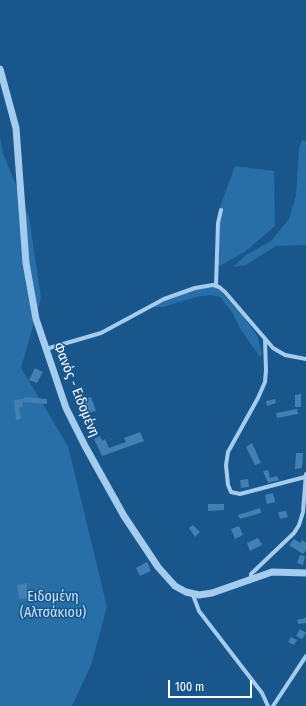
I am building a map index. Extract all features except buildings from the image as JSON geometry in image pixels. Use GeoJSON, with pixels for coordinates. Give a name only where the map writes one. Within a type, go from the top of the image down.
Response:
{"type":"FeatureCollection","features":[{"type":"Feature","properties":{"kind":"street","name":"Φανός - Ειδομένη"},"geometry":{"type":"LineString","coordinates":[[0,69],[16,128],[26,263],[31,299],[45,349],[70,416],[124,516],[145,549],[166,576],[180,589],[193,594]]}},
{"type":"Feature","properties":{"kind":"street"},"geometry":{"type":"LineString","coordinates":[[216,285],[218,223],[221,210]]}},
{"type":"Feature","properties":{"kind":"street"},"geometry":{"type":"LineString","coordinates":[[45,349],[107,331],[154,304],[178,294],[202,286],[216,285],[233,301],[265,340],[278,352],[306,359]]}},
{"type":"Feature","properties":{"kind":"street"},"geometry":{"type":"LineString","coordinates":[[251,579],[251,574],[294,533],[304,514],[306,475],[240,494],[231,492],[228,485],[226,466],[228,452],[258,398],[265,382],[265,340]]}},
{"type":"Feature","properties":{"kind":"street"},"geometry":{"type":"LineString","coordinates":[[268,706],[262,693],[199,611],[193,594],[218,592],[272,572],[306,573]]}},
{"type":"Feature","properties":{"kind":"street"},"geometry":{"type":"LineString","coordinates":[[273,706],[306,656]]}},
{"type":"Feature","properties":{"kind":"green space","name":"Ειδομένη (Αλτσάκιου)"},"geometry":{"type":"Polygon","coordinates":[[[0,138],[4,156],[29,217],[41,298],[21,368],[68,446],[107,607],[91,665],[72,706],[0,706],[0,138]]]}},
{"type":"Feature","properties":{"kind":"green space"},"geometry":{"type":"Polygon","coordinates":[[[302,140],[306,141],[306,245],[276,246],[246,265],[233,267],[246,255],[271,241],[289,219],[296,196],[299,149],[302,140]]]}},
{"type":"Feature","properties":{"kind":"green space"},"geometry":{"type":"Polygon","coordinates":[[[235,166],[274,171],[275,226],[246,251],[218,267],[219,223],[222,211],[220,207],[235,166]]]}},
{"type":"Feature","properties":{"kind":"green space"},"geometry":{"type":"Polygon","coordinates":[[[203,287],[217,288],[245,318],[258,338],[262,354],[260,357],[241,330],[232,312],[220,297],[211,295],[200,296],[163,307],[151,307],[175,296],[203,287]]]}}]}
